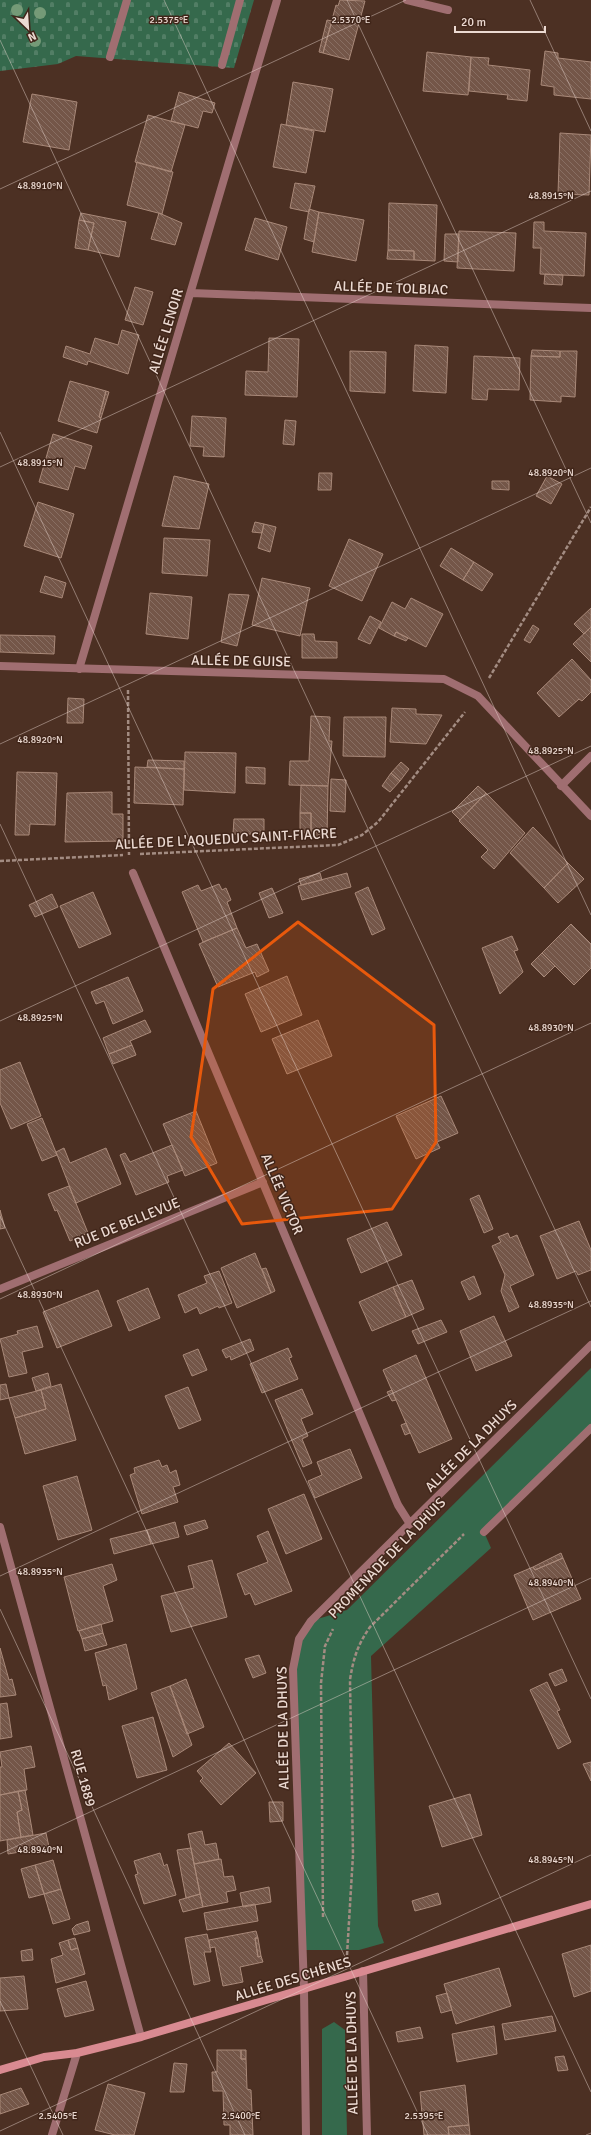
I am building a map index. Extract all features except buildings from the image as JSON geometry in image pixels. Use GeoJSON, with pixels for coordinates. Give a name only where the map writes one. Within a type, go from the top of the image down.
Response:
{"type":"FeatureCollection","features":[{"type":"Feature","properties":{"kind":"main road","name":"ALLÉE DES CHÊNES"},"geometry":{"type":"LineString","coordinates":[[0,2070],[44,2057],[77,2053],[141,2037],[591,1904]]}},
{"type":"Feature","properties":{"kind":"street"},"geometry":{"type":"LineString","coordinates":[[110,57],[128,0]]}},
{"type":"Feature","properties":{"kind":"street"},"geometry":{"type":"LineString","coordinates":[[222,65],[240,0]]}},
{"type":"Feature","properties":{"kind":"street","name":"ALLÉE LENOIR"},"geometry":{"type":"LineString","coordinates":[[79,669],[191,293],[276,0]]}},
{"type":"Feature","properties":{"kind":"street"},"geometry":{"type":"LineString","coordinates":[[407,0],[448,10]]}},
{"type":"Feature","properties":{"kind":"street","name":"ALLÉE DE TOLBIAC"},"geometry":{"type":"LineString","coordinates":[[191,293],[591,308]]}},
{"type":"Feature","properties":{"kind":"street","name":"ALLÉE DE GUISE"},"geometry":{"type":"LineString","coordinates":[[0,666],[128,671],[444,679],[478,696]]}},
{"type":"Feature","properties":{"kind":"street"},"geometry":{"type":"LineString","coordinates":[[478,696],[561,786],[591,816]]}},
{"type":"Feature","properties":{"kind":"street"},"geometry":{"type":"LineString","coordinates":[[561,786],[591,756]]}},
{"type":"Feature","properties":{"kind":"street","name":"ALLÉE VICTOR"},"geometry":{"type":"LineString","coordinates":[[133,873],[398,1505],[410,1524]]}},
{"type":"Feature","properties":{"kind":"street","name":"RUE DE BELLEVUE"},"geometry":{"type":"LineString","coordinates":[[0,1288],[263,1182]]}},
{"type":"Feature","properties":{"kind":"street","name":"ALLÉE DE LA DHUYS"},"geometry":{"type":"LineString","coordinates":[[306,2135],[304,1990],[293,1669],[299,1639],[311,1621],[591,1345]]}},
{"type":"Feature","properties":{"kind":"street"},"geometry":{"type":"LineString","coordinates":[[484,1532],[591,1428]]}},
{"type":"Feature","properties":{"kind":"street","name":"RUE 1889"},"geometry":{"type":"LineString","coordinates":[[0,1527],[141,2037]]}},
{"type":"Feature","properties":{"kind":"street","name":"ALLÉE DE LA DHUYS"},"geometry":{"type":"LineString","coordinates":[[363,1971],[367,2135]]}},
{"type":"Feature","properties":{"kind":"street"},"geometry":{"type":"LineString","coordinates":[[52,2135],[77,2053]]}},
{"type":"Feature","properties":{"kind":"path","name":"ALLÉE DE L'AQUEDUC SAINT-FIACRE"},"geometry":{"type":"LineString","coordinates":[[0,861],[338,845],[362,835],[378,822],[478,696],[591,507]]}},
{"type":"Feature","properties":{"kind":"path"},"geometry":{"type":"LineString","coordinates":[[128,671],[129,854]]}},
{"type":"Feature","properties":{"kind":"path"},"geometry":{"type":"LineString","coordinates":[[345,1976],[353,1855],[350,1680],[352,1661],[359,1644],[370,1627],[466,1531]]}},
{"type":"Feature","properties":{"kind":"path","name":"PROMENADE DE LA DHUIS"},"geometry":{"type":"LineString","coordinates":[[324,1920],[321,1670],[325,1646],[335,1625]]}},
{"type":"Feature","properties":{"kind":"highlighted area"},"geometry":{"type":"Polygon","coordinates":[[[298,922],[434,1025],[436,1142],[392,1209],[242,1224],[191,1137],[213,989],[298,922]]]}},
{"type":"Feature","properties":{"kind":"green space"},"geometry":{"type":"Polygon","coordinates":[[[0,0],[254,0],[234,68],[76,56],[58,64],[0,71],[0,0]]]}},
{"type":"Feature","properties":{"kind":"green space"},"geometry":{"type":"Polygon","coordinates":[[[591,1368],[591,1428],[484,1532],[491,1548],[371,1656],[378,1926],[384,1943],[359,1950],[303,1950],[293,1669],[299,1639],[311,1621],[347,1610],[591,1368]]]}},
{"type":"Feature","properties":{"kind":"green space"},"geometry":{"type":"Polygon","coordinates":[[[334,2022],[345,2030],[347,2135],[322,2135],[322,2029],[334,2022]]]}}]}
